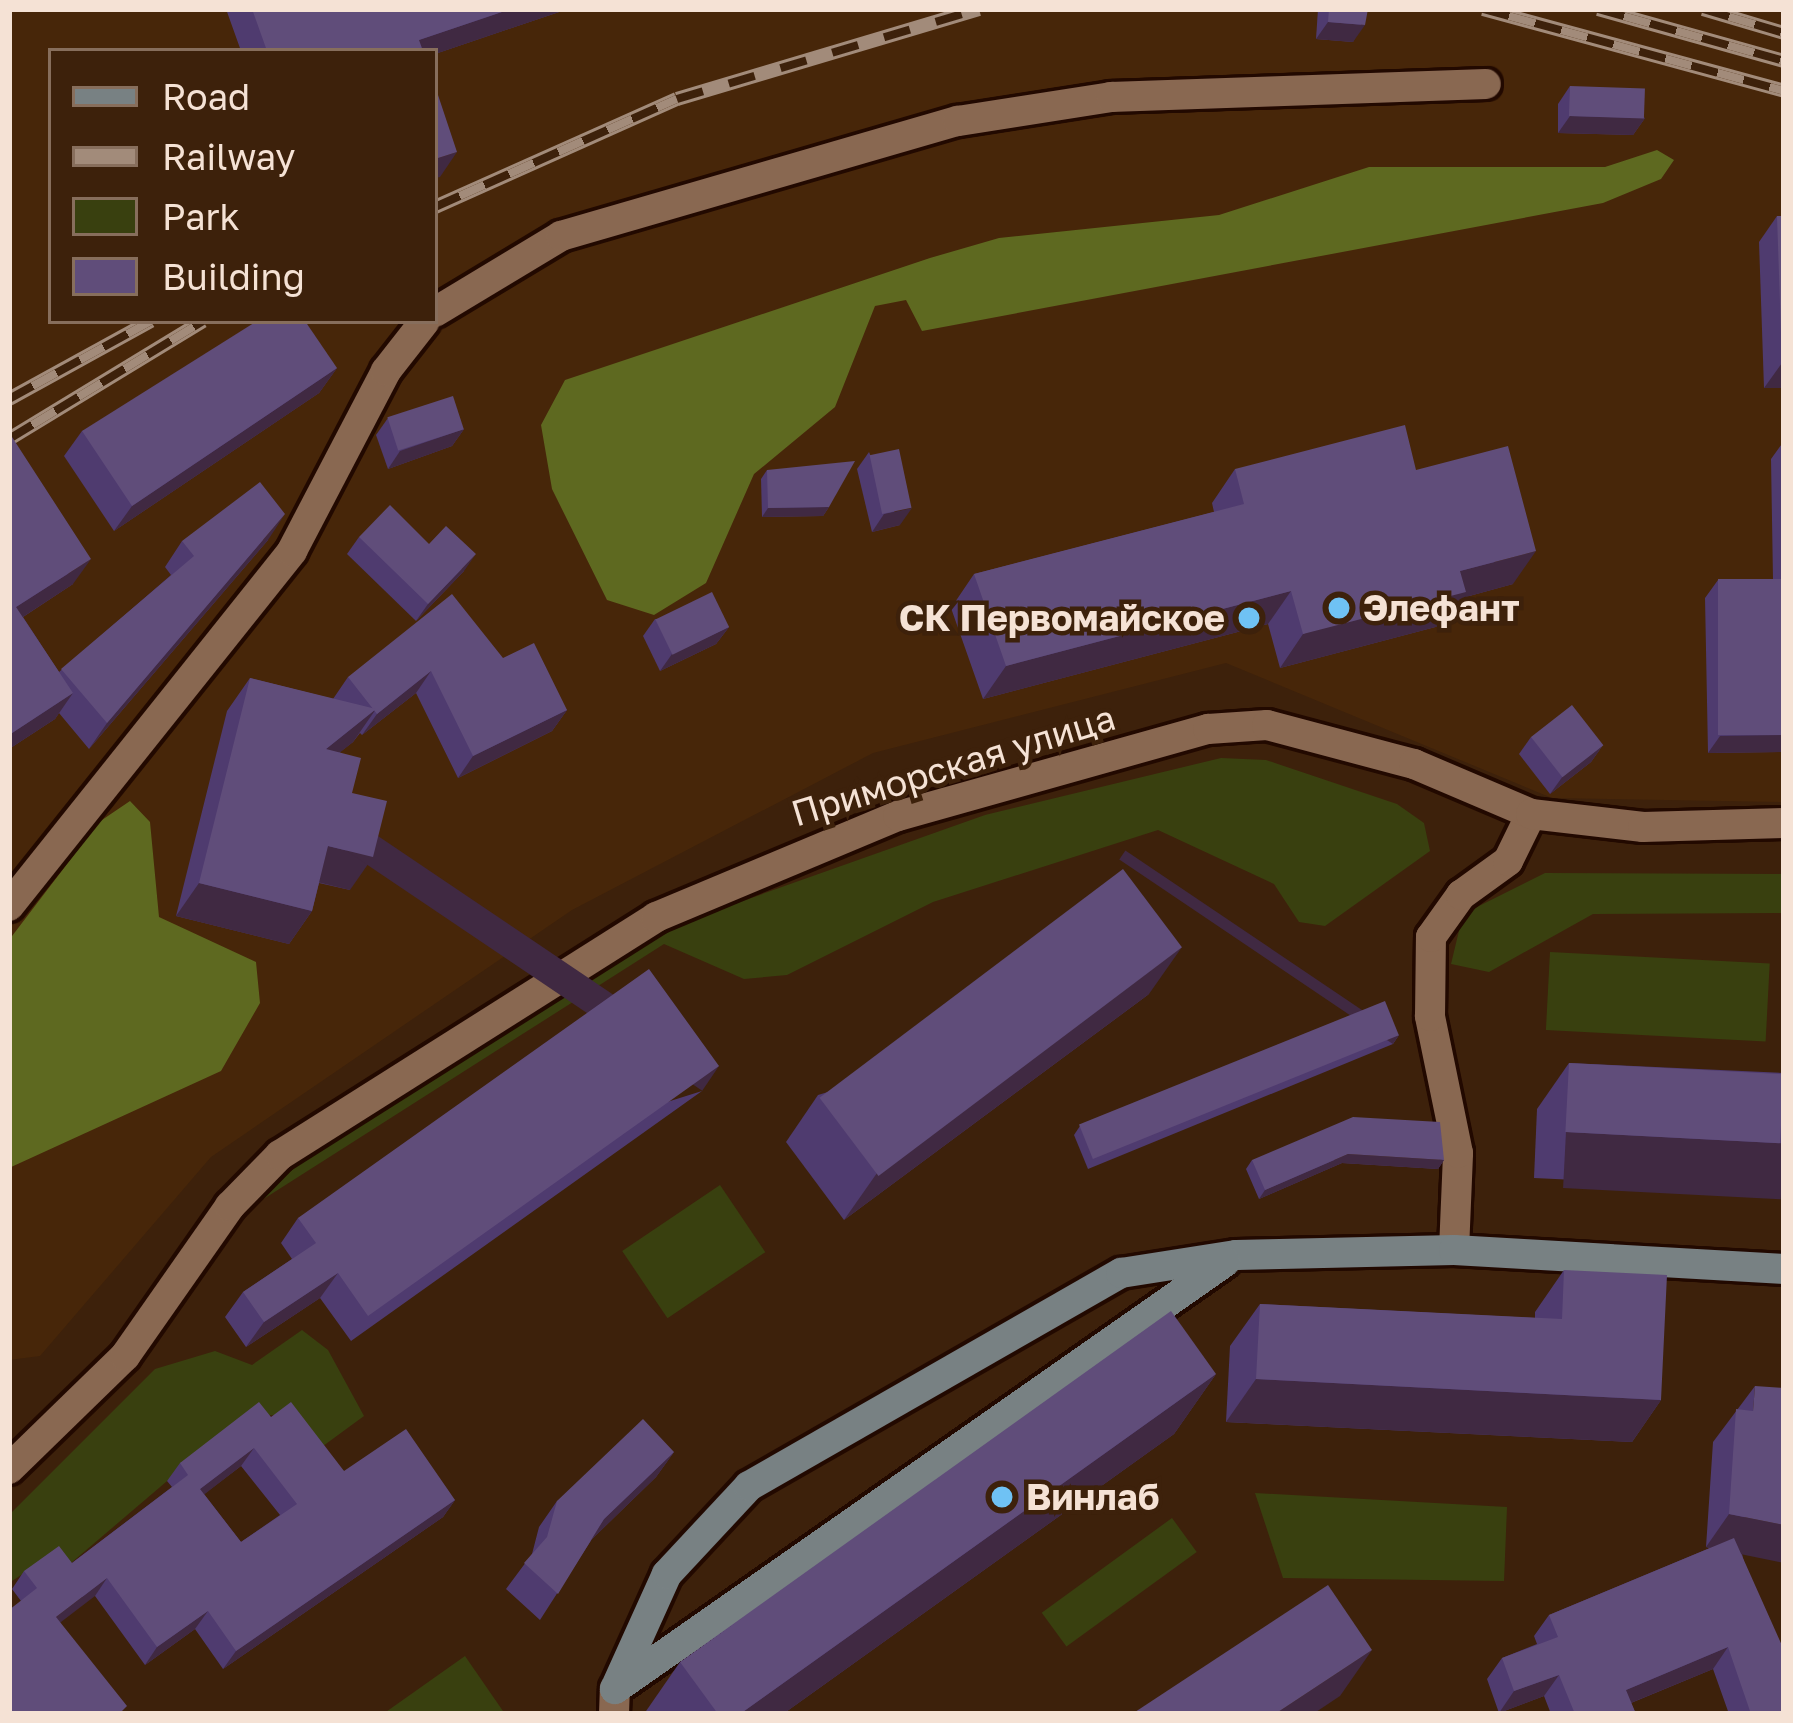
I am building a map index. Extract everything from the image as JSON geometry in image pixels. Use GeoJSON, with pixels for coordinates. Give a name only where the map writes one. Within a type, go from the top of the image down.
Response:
{"type":"FeatureCollection","features":[{"type":"Feature","properties":{"kind":"main road"},"geometry":{"type":"LineString","coordinates":[[615,1701],[668,1574],[766,1474],[1087,1286],[1236,1255],[1454,1250],[1784,1269]]}},
{"type":"Feature","properties":{"kind":"main road"},"geometry":{"type":"LineString","coordinates":[[615,1701],[1236,1255]]}},
{"type":"Feature","properties":{"kind":"street"},"geometry":{"type":"LineString","coordinates":[[438,310],[561,236],[958,121],[1111,98],[1486,84]]}},
{"type":"Feature","properties":{"kind":"street"},"geometry":{"type":"LineString","coordinates":[[9,906],[292,550],[386,370],[423,324]]}},
{"type":"Feature","properties":{"kind":"street","name":"Приморская улица"},"geometry":{"type":"LineString","coordinates":[[9,1469],[125,1356],[230,1206],[371,1092],[656,917],[987,787],[1208,729],[1267,725],[1414,764],[1531,814],[1643,827],[1784,823]]}},
{"type":"Feature","properties":{"kind":"street"},"geometry":{"type":"LineString","coordinates":[[1454,1250],[1458,1154],[1430,1016],[1431,937],[1451,905],[1508,860],[1531,814]]}},
{"type":"Feature","properties":{"kind":"shaded area"},"geometry":{"type":"Polygon","coordinates":[[[9,9],[1784,9],[1784,802],[1552,798],[1226,663],[873,753],[572,910],[211,1157],[40,1356],[9,1360],[9,9]]]}},
{"type":"Feature","properties":{"kind":"green space"},"geometry":{"type":"Polygon","coordinates":[[[1657,150],[1674,160],[1661,179],[1603,203],[922,331],[906,300],[875,306],[835,407],[754,474],[706,583],[654,615],[607,600],[552,489],[541,425],[565,380],[930,258],[999,238],[1219,215],[1369,167],[1605,167],[1657,150]]]}},
{"type":"Feature","properties":{"kind":"green space"},"geometry":{"type":"Polygon","coordinates":[[[1221,758],[1266,760],[1397,804],[1424,823],[1430,851],[1325,926],[1299,922],[1274,884],[1158,830],[933,902],[787,975],[744,979],[664,944],[262,1200],[304,1158],[658,931],[985,815],[1221,758]]]}},
{"type":"Feature","properties":{"kind":"green space"},"geometry":{"type":"Polygon","coordinates":[[[130,801],[150,822],[159,917],[256,962],[260,1003],[221,1071],[9,1168],[9,940],[99,822],[130,801]]]}},
{"type":"Feature","properties":{"kind":"green space"},"geometry":{"type":"Polygon","coordinates":[[[1545,873],[1784,874],[1784,913],[1593,914],[1489,972],[1451,964],[1463,914],[1545,873]]]}},
{"type":"Feature","properties":{"kind":"green space"},"geometry":{"type":"Polygon","coordinates":[[[1550,952],[1770,964],[1766,1041],[1546,1030],[1550,952]]]}},
{"type":"Feature","properties":{"kind":"green space"},"geometry":{"type":"Polygon","coordinates":[[[720,1185],[765,1252],[667,1318],[622,1251],[720,1185]]]}},
{"type":"Feature","properties":{"kind":"green space"},"geometry":{"type":"Polygon","coordinates":[[[302,1330],[328,1350],[364,1416],[319,1449],[274,1415],[241,1418],[71,1563],[44,1560],[9,1583],[9,1515],[155,1369],[215,1351],[252,1365],[302,1330]]]}},
{"type":"Feature","properties":{"kind":"green space"},"geometry":{"type":"Polygon","coordinates":[[[1255,1493],[1507,1507],[1504,1581],[1283,1578],[1255,1493]]]}},
{"type":"Feature","properties":{"kind":"green space"},"geometry":{"type":"Polygon","coordinates":[[[1172,1518],[1197,1552],[1066,1647],[1042,1613],[1172,1518]]]}},
{"type":"Feature","properties":{"kind":"green space"},"geometry":{"type":"Polygon","coordinates":[[[465,1656],[505,1714],[383,1714],[465,1656]]]}},
{"type":"Feature","properties":{"kind":"building"},"geometry":{"type":"Polygon","coordinates":[[[252,9],[511,9],[419,40],[422,48],[266,48],[252,9]]]}},
{"type":"Feature","properties":{"kind":"building"},"geometry":{"type":"Polygon","coordinates":[[[1329,9],[1368,9],[1365,25],[1328,22],[1329,9]]]}},
{"type":"Feature","properties":{"kind":"building"},"geometry":{"type":"Polygon","coordinates":[[[1570,86],[1645,89],[1644,119],[1569,116],[1570,86]]]}},
{"type":"Feature","properties":{"kind":"building"},"geometry":{"type":"Polygon","coordinates":[[[438,95],[457,152],[438,158],[438,95]]]}},
{"type":"Feature","properties":{"kind":"building"},"geometry":{"type":"Polygon","coordinates":[[[1777,216],[1784,216],[1784,363],[1782,363],[1777,216]]]}},
{"type":"Feature","properties":{"kind":"building"},"geometry":{"type":"Polygon","coordinates":[[[252,324],[307,324],[337,368],[132,506],[82,431],[252,324]]]}},
{"type":"Feature","properties":{"kind":"building"},"geometry":{"type":"Polygon","coordinates":[[[453,396],[464,429],[398,451],[387,417],[453,396]]]}},
{"type":"Feature","properties":{"kind":"building"},"geometry":{"type":"Polygon","coordinates":[[[1405,425],[1416,470],[1508,446],[1536,551],[1460,571],[1466,592],[1303,634],[1291,591],[1006,666],[974,574],[1244,504],[1235,469],[1405,425]]]}},
{"type":"Feature","properties":{"kind":"building"},"geometry":{"type":"Polygon","coordinates":[[[12,437],[91,559],[16,607],[73,693],[9,735],[9,439],[12,437]]]}},
{"type":"Feature","properties":{"kind":"building"},"geometry":{"type":"Polygon","coordinates":[[[899,449],[911,508],[882,514],[870,455],[899,449]]]}},
{"type":"Feature","properties":{"kind":"building"},"geometry":{"type":"Polygon","coordinates":[[[855,461],[829,507],[768,508],[767,470],[855,461]]]}},
{"type":"Feature","properties":{"kind":"building"},"geometry":{"type":"Polygon","coordinates":[[[260,482],[285,514],[107,723],[61,669],[194,556],[182,541],[260,482]]]}},
{"type":"Feature","properties":{"kind":"building"},"geometry":{"type":"Polygon","coordinates":[[[390,505],[429,544],[446,526],[476,554],[428,604],[359,537],[390,505]]]}},
{"type":"Feature","properties":{"kind":"building"},"geometry":{"type":"Polygon","coordinates":[[[1718,579],[1784,579],[1784,735],[1718,735],[1718,579]]]}},
{"type":"Feature","properties":{"kind":"building"},"geometry":{"type":"Polygon","coordinates":[[[712,592],[729,627],[672,655],[655,620],[712,592]]]}},
{"type":"Feature","properties":{"kind":"building"},"geometry":{"type":"Polygon","coordinates":[[[452,594],[503,658],[534,643],[567,710],[473,756],[431,671],[377,714],[348,677],[452,594]]]}},
{"type":"Feature","properties":{"kind":"building"},"geometry":{"type":"Polygon","coordinates":[[[250,678],[376,709],[326,749],[361,758],[352,793],[387,801],[373,857],[328,846],[312,911],[199,883],[250,678]]]}},
{"type":"Feature","properties":{"kind":"building"},"geometry":{"type":"Polygon","coordinates":[[[1572,705],[1603,745],[1562,777],[1531,737],[1572,705]]]}},
{"type":"Feature","properties":{"kind":"building"},"geometry":{"type":"Polygon","coordinates":[[[1123,869],[1182,947],[878,1176],[820,1098],[1123,869]]]}},
{"type":"Feature","properties":{"kind":"building"},"geometry":{"type":"Polygon","coordinates":[[[649,969],[719,1066],[368,1316],[338,1273],[264,1322],[243,1292],[316,1243],[298,1218],[649,969]]]}},
{"type":"Feature","properties":{"kind":"building"},"geometry":{"type":"Polygon","coordinates":[[[1385,1001],[1399,1035],[1093,1159],[1079,1125],[1385,1001]]]}},
{"type":"Feature","properties":{"kind":"building"},"geometry":{"type":"Polygon","coordinates":[[[1569,1063],[1784,1074],[1780,1143],[1565,1132],[1569,1063]]]}},
{"type":"Feature","properties":{"kind":"building"},"geometry":{"type":"Polygon","coordinates":[[[1353,1117],[1440,1122],[1444,1160],[1348,1154],[1265,1190],[1252,1160],[1353,1117]]]}},
{"type":"Feature","properties":{"kind":"building"},"geometry":{"type":"Polygon","coordinates":[[[1564,1270],[1667,1275],[1661,1400],[1256,1379],[1260,1304],[1562,1319],[1564,1270]]]}},
{"type":"Feature","properties":{"kind":"building"},"geometry":{"type":"Polygon","coordinates":[[[1171,1311],[1216,1374],[740,1714],[718,1714],[680,1662],[1171,1311]]]}},
{"type":"Feature","properties":{"kind":"building"},"geometry":{"type":"Polygon","coordinates":[[[1755,1386],[1784,1388],[1784,1525],[1729,1514],[1736,1409],[1753,1411],[1755,1386]]]}},
{"type":"Feature","properties":{"kind":"building"},"geometry":{"type":"Polygon","coordinates":[[[259,1402],[271,1417],[291,1402],[344,1471],[406,1429],[455,1500],[236,1651],[208,1611],[157,1647],[107,1578],[56,1617],[127,1706],[119,1714],[9,1714],[9,1610],[37,1588],[24,1571],[59,1546],[72,1563],[188,1475],[180,1463],[259,1402]],[[254,1448],[200,1489],[241,1542],[297,1504],[254,1448]]]}},
{"type":"Feature","properties":{"kind":"building"},"geometry":{"type":"Polygon","coordinates":[[[643,1419],[674,1452],[604,1519],[558,1594],[524,1563],[547,1537],[557,1501],[643,1419]]]}},
{"type":"Feature","properties":{"kind":"building"},"geometry":{"type":"Polygon","coordinates":[[[1734,1538],[1784,1650],[1784,1714],[1751,1714],[1728,1647],[1626,1690],[1636,1714],[1575,1714],[1559,1675],[1514,1691],[1502,1658],[1558,1637],[1549,1615],[1734,1538]]]}},
{"type":"Feature","properties":{"kind":"building"},"geometry":{"type":"Polygon","coordinates":[[[1328,1585],[1372,1650],[1275,1714],[1132,1714],[1328,1585]]]}},
{"type":"Feature","properties":{"kind":"railway"},"geometry":{"type":"LineString","coordinates":[[438,206],[677,99],[979,9]]}},
{"type":"Feature","properties":{"kind":"railway"},"geometry":{"type":"LineString","coordinates":[[1483,9],[1784,91]]}},
{"type":"Feature","properties":{"kind":"railway"},"geometry":{"type":"LineString","coordinates":[[1598,9],[1784,61]]}},
{"type":"Feature","properties":{"kind":"railway"},"geometry":{"type":"LineString","coordinates":[[1703,9],[1784,33]]}},
{"type":"Feature","properties":{"kind":"railway"},"geometry":{"type":"LineString","coordinates":[[9,399],[146,324]]}},
{"type":"Feature","properties":{"kind":"railway"},"geometry":{"type":"LineString","coordinates":[[9,439],[198,324]]}},
{"type":"Feature","properties":{"kind":"place","name":"Элефант"},"geometry":{"type":"Point","coordinates":[1339,608]}},
{"type":"Feature","properties":{"kind":"place","name":"СК Первомайское"},"geometry":{"type":"Point","coordinates":[1249,618]}},
{"type":"Feature","properties":{"kind":"place","name":"Винлаб"},"geometry":{"type":"Point","coordinates":[1002,1497]}}]}
